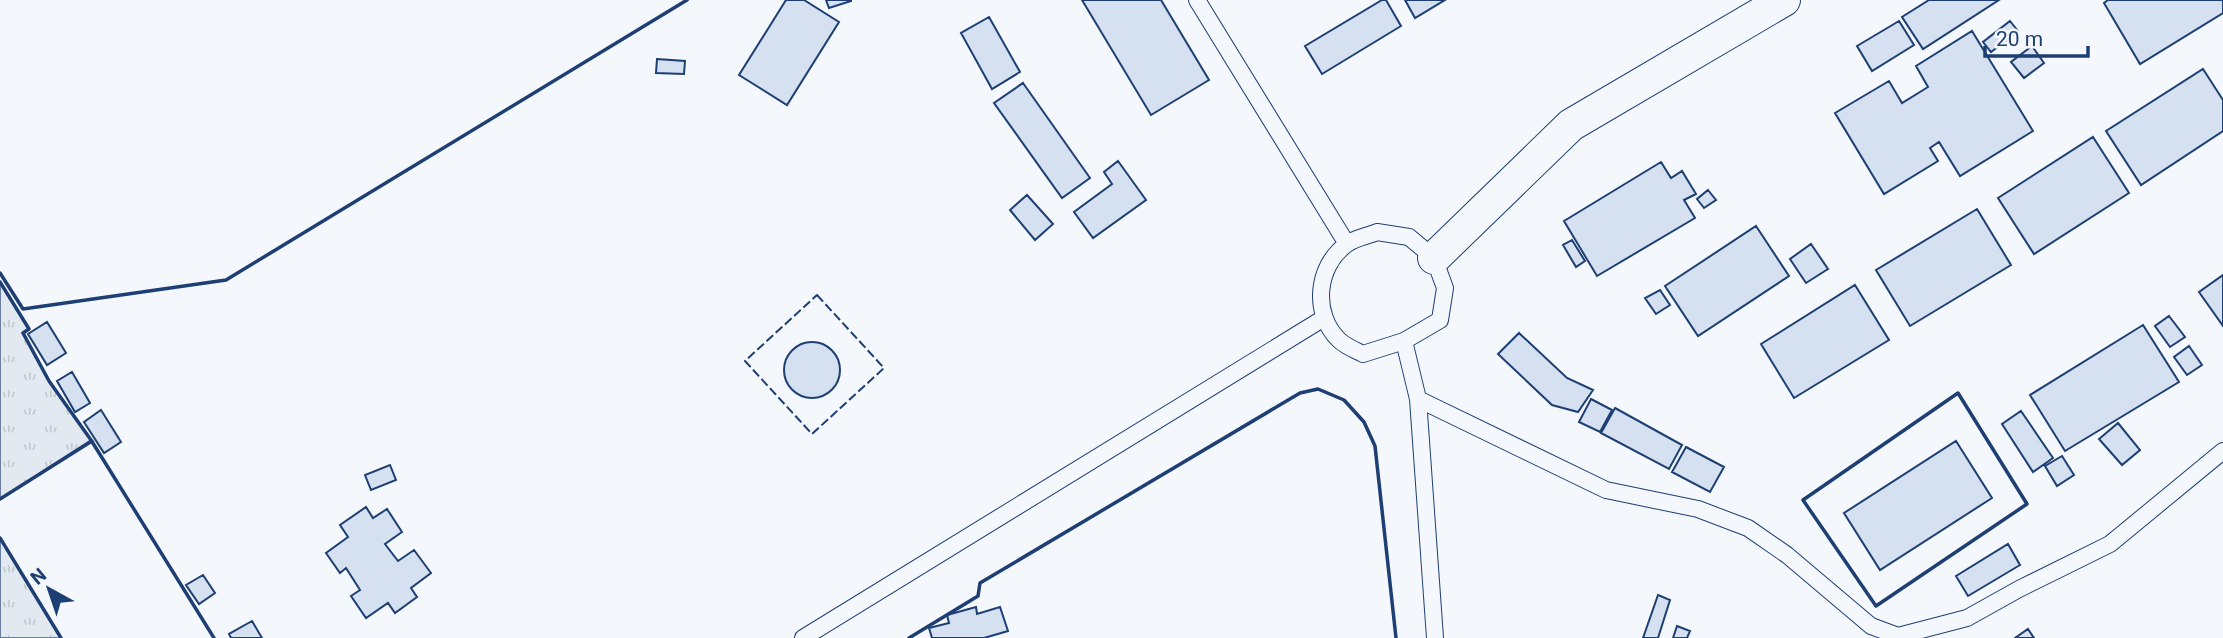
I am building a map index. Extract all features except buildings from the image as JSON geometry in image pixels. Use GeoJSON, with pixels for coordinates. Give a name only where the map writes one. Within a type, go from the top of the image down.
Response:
{"type":"FeatureCollection","features":[{"type":"Feature","properties":{"kind":"street"},"geometry":{"type":"LineString","coordinates":[[1434,258],[1571,125],[1784,0]]}},
{"type":"Feature","properties":{"kind":"lane"},"geometry":{"type":"LineString","coordinates":[[1197,0],[1347,244]]}},
{"type":"Feature","properties":{"kind":"lane"},"geometry":{"type":"LineString","coordinates":[[1377,232],[1409,237],[1434,258],[1445,288],[1440,320],[1404,341],[1363,354],[1339,341],[1325,318],[1320,291],[1328,264],[1347,244],[1377,232]]}},
{"type":"Feature","properties":{"kind":"lane"},"geometry":{"type":"LineString","coordinates":[[803,638],[1325,318]]}},
{"type":"Feature","properties":{"kind":"lane"},"geometry":{"type":"LineString","coordinates":[[1404,341],[1418,399],[1435,638]]}},
{"type":"Feature","properties":{"kind":"lane"},"geometry":{"type":"LineString","coordinates":[[1418,399],[1606,490],[1699,509],[1748,528],[1787,555],[1871,626],[1898,636],[1967,618],[2110,544],[2223,451]]}},
{"type":"Feature","properties":{"kind":"green space"},"geometry":{"type":"Polygon","coordinates":[[[0,282],[29,329],[23,333],[49,381],[91,440],[0,499],[0,282]]]}},
{"type":"Feature","properties":{"kind":"green space"},"geometry":{"type":"Polygon","coordinates":[[[0,538],[61,638],[0,638],[0,538]]]}},
{"type":"Feature","properties":{"kind":"fence"},"geometry":{"type":"LineString","coordinates":[[817,295],[884,368],[812,434],[745,361],[817,295]]}},
{"type":"Feature","properties":{"kind":"wall"},"geometry":{"type":"LineString","coordinates":[[0,273],[23,309],[226,280],[687,0]]}},
{"type":"Feature","properties":{"kind":"wall"},"geometry":{"type":"LineString","coordinates":[[0,282],[29,329],[23,333],[49,381],[91,440],[214,638]]}},
{"type":"Feature","properties":{"kind":"wall"},"geometry":{"type":"LineString","coordinates":[[978,596],[980,583],[1300,393],[1318,389],[1344,400],[1364,422],[1375,446],[1396,638]]}},
{"type":"Feature","properties":{"kind":"wall"},"geometry":{"type":"LineString","coordinates":[[1958,393],[2027,504],[1876,606],[1803,500],[1958,393]]}},
{"type":"Feature","properties":{"kind":"wall"},"geometry":{"type":"LineString","coordinates":[[0,499],[92,441]]}},
{"type":"Feature","properties":{"kind":"wall"},"geometry":{"type":"LineString","coordinates":[[0,538],[61,638]]}},
{"type":"Feature","properties":{"kind":"wall"},"geometry":{"type":"LineString","coordinates":[[909,638],[978,596]]}}]}
